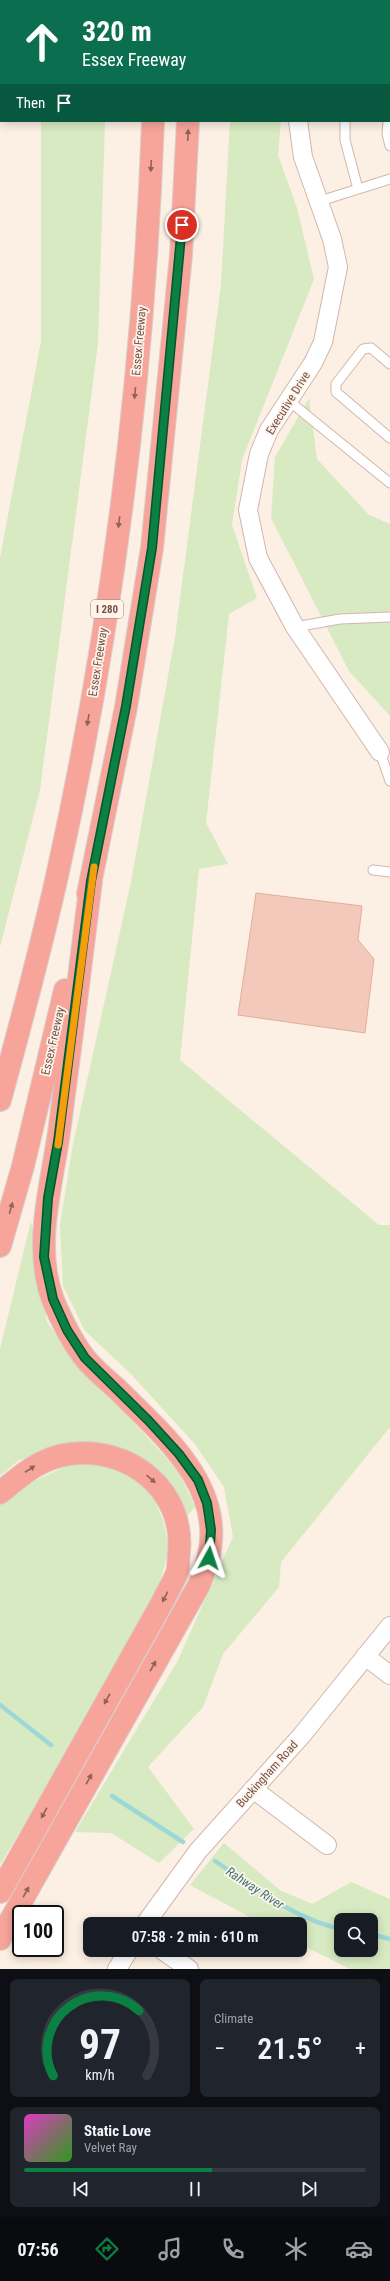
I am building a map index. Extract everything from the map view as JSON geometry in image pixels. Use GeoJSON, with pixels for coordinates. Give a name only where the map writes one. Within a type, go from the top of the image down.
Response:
{"type":"FeatureCollection","features":[{"type":"Feature","properties":{"kind":"highway","name":"Essex Freeway"},"geometry":{"type":"LineString","coordinates":[[0,1100],[59,868],[96,676],[118,538],[134,406],[145,266],[153,122]]}},
{"type":"Feature","properties":{"kind":"highway","name":"Essex Freeway"},"geometry":{"type":"LineString","coordinates":[[0,1246],[23,1166],[91,881],[126,706],[152,548],[181,255],[188,122]]}},
{"type":"Feature","properties":{"kind":"highway"},"geometry":{"type":"LineString","coordinates":[[0,1939],[199,1585],[209,1558],[210,1523],[207,1503],[198,1480],[179,1454],[148,1420],[85,1358],[67,1330],[53,1299],[47,1278],[44,1257],[48,1198],[58,1142],[91,881]]}},
{"type":"Feature","properties":{"kind":"highway"},"geometry":{"type":"LineString","coordinates":[[0,1493],[32,1466],[50,1459],[70,1454],[92,1454],[112,1457],[137,1468],[155,1481],[176,1512],[180,1542],[177,1573],[163,1601],[0,1892]]}},
{"type":"Feature","properties":{"kind":"street","name":"Executive Drive"},"geometry":{"type":"LineString","coordinates":[[298,122],[303,157],[320,201],[332,239],[338,267],[323,342],[313,363],[270,430],[259,454],[248,510],[258,558],[295,627],[385,757]]}},
{"type":"Feature","properties":{"kind":"street","name":"Buckingham Road"},"geometry":{"type":"LineString","coordinates":[[150,1917],[198,1851],[302,1735],[390,1626]]}},
{"type":"Feature","properties":{"kind":"street"},"geometry":{"type":"LineString","coordinates":[[366,1656],[390,1675]]}},
{"type":"Feature","properties":{"kind":"street"},"geometry":{"type":"LineString","coordinates":[[253,1789],[328,1845]]}},
{"type":"Feature","properties":{"kind":"street"},"geometry":{"type":"LineString","coordinates":[[117,1969],[125,1957]]}},
{"type":"Feature","properties":{"kind":"street"},"geometry":{"type":"LineString","coordinates":[[172,1957],[189,1969]]}},
{"type":"Feature","properties":{"kind":"lane"},"geometry":{"type":"LineString","coordinates":[[345,122],[345,140],[358,189]]}},
{"type":"Feature","properties":{"kind":"lane"},"geometry":{"type":"LineString","coordinates":[[388,122],[387,134],[390,146]]}},
{"type":"Feature","properties":{"kind":"lane"},"geometry":{"type":"LineString","coordinates":[[320,201],[390,179]]}},
{"type":"Feature","properties":{"kind":"lane"},"geometry":{"type":"LineString","coordinates":[[390,364],[371,348],[363,350],[336,384],[336,392],[390,438]]}},
{"type":"Feature","properties":{"kind":"lane"},"geometry":{"type":"LineString","coordinates":[[289,401],[390,483]]}},
{"type":"Feature","properties":{"kind":"lane"},"geometry":{"type":"LineString","coordinates":[[295,627],[340,619],[390,617]]}},
{"type":"Feature","properties":{"kind":"lane"},"geometry":{"type":"LineString","coordinates":[[385,757],[390,781]]}},
{"type":"Feature","properties":{"kind":"lane"},"geometry":{"type":"LineString","coordinates":[[373,870],[390,872]]}},
{"type":"Feature","properties":{"kind":"green space"},"geometry":{"type":"Polygon","coordinates":[[[41,122],[105,122],[98,344],[40,790],[0,947],[0,558],[41,341],[41,122]]]}},
{"type":"Feature","properties":{"kind":"green space"},"geometry":{"type":"Polygon","coordinates":[[[230,122],[281,122],[278,155],[297,208],[314,279],[242,460],[232,525],[257,598],[229,614],[206,823],[228,864],[199,869],[180,1060],[379,1225],[390,1225],[390,1427],[281,1562],[279,1587],[223,1654],[203,1707],[148,1767],[194,1829],[159,1863],[111,1833],[75,1832],[177,1662],[233,1537],[224,1487],[195,1444],[129,1372],[85,1331],[63,1286],[60,1225],[73,1144],[131,882],[175,637],[221,285],[230,122]]]}},
{"type":"Feature","properties":{"kind":"green space"},"geometry":{"type":"Polygon","coordinates":[[[309,398],[317,459],[369,515],[390,524],[390,716],[349,671],[271,518],[275,457],[309,398]]]}},
{"type":"Feature","properties":{"kind":"green space"},"geometry":{"type":"Polygon","coordinates":[[[31,1221],[47,1322],[69,1352],[179,1472],[195,1507],[183,1520],[161,1476],[70,1447],[19,1460],[0,1476],[0,1349],[31,1221]]]}},
{"type":"Feature","properties":{"kind":"green space"},"geometry":{"type":"Polygon","coordinates":[[[79,1460],[122,1470],[151,1493],[163,1520],[169,1548],[159,1588],[113,1673],[0,1865],[0,1501],[5,1495],[79,1460]]]}},
{"type":"Feature","properties":{"kind":"green space"},"geometry":{"type":"Polygon","coordinates":[[[224,1843],[280,1890],[312,1904],[351,1882],[390,1899],[390,1969],[350,1969],[307,1948],[307,1917],[250,1917],[190,1885],[224,1843]]]}},
{"type":"Feature","properties":{"kind":"building"},"geometry":{"type":"Polygon","coordinates":[[[256,893],[362,906],[358,940],[374,959],[365,1033],[238,1015],[256,893]]]}},
{"type":"Feature","properties":{"kind":"waterway","name":"Rahway River"},"geometry":{"type":"LineString","coordinates":[[0,1705],[51,1745]]}},
{"type":"Feature","properties":{"kind":"waterway","name":"Rahway River"},"geometry":{"type":"LineString","coordinates":[[112,1796],[183,1842]]}},
{"type":"Feature","properties":{"kind":"waterway","name":"Rahway River"},"geometry":{"type":"LineString","coordinates":[[215,1861],[291,1910],[307,1918],[334,1927]]}},
{"type":"Feature","properties":{"kind":"waterway","name":"Rahway River"},"geometry":{"type":"LineString","coordinates":[[378,1936],[390,1939]]}},
{"type":"Feature","properties":{"kind":"slow traffic"},"geometry":{"type":"LineString","coordinates":[[58,1145],[94,867]]}},
{"type":"Feature","properties":{"kind":"route"},"geometry":{"type":"LineString","coordinates":[[182,225],[181,255],[152,548],[126,706],[91,881],[58,1142],[48,1198],[44,1257],[47,1278],[53,1299],[67,1330],[85,1358],[148,1420],[179,1454],[198,1480],[207,1503],[211,1530],[209,1558]]}}]}
